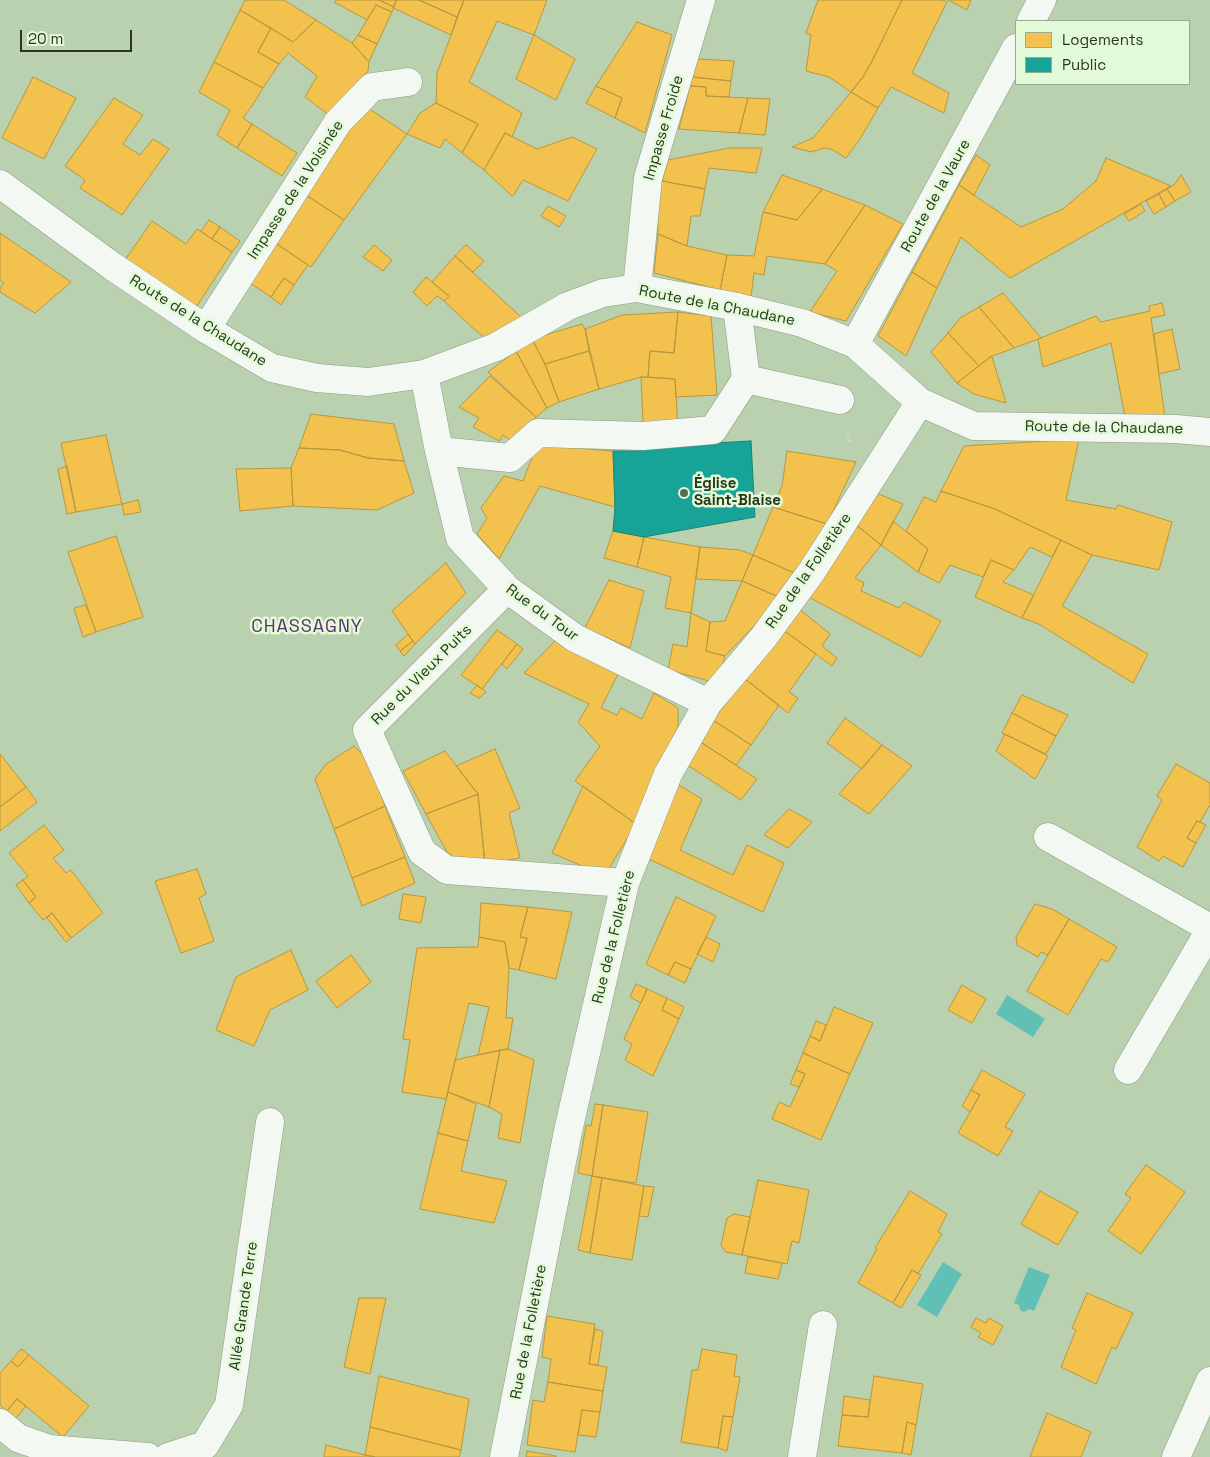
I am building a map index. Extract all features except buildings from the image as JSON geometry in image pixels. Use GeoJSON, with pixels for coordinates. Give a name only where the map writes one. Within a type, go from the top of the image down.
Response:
{"type":"FeatureCollection","features":[{"type":"Feature","properties":{"kind":"street","name":"Impasse Froide"},"geometry":{"type":"LineString","coordinates":[[637,288],[648,178],[701,0]]}},
{"type":"Feature","properties":{"kind":"street"},"geometry":{"type":"LineString","coordinates":[[1032,20],[1042,0]]}},
{"type":"Feature","properties":{"kind":"street","name":"Route de la Vaure"},"geometry":{"type":"LineString","coordinates":[[855,344],[1015,50]]}},
{"type":"Feature","properties":{"kind":"street","name":"Impasse de la Voisinée"},"geometry":{"type":"LineString","coordinates":[[206,329],[338,122],[372,87],[408,82]]}},
{"type":"Feature","properties":{"kind":"street","name":"Route de la Chaudane"},"geometry":{"type":"LineString","coordinates":[[0,184],[112,266],[206,329],[272,368],[317,378],[368,382],[424,374],[496,347],[568,306],[602,293],[637,288],[737,307],[802,323],[855,344],[920,402],[974,426],[1176,429],[1210,432]]}},
{"type":"Feature","properties":{"kind":"street"},"geometry":{"type":"LineString","coordinates":[[439,451],[510,458],[538,433],[643,436],[714,430],[746,379],[737,307]]}},
{"type":"Feature","properties":{"kind":"street","name":"Rue du Tour"},"geometry":{"type":"LineString","coordinates":[[424,374],[439,451],[460,538],[507,589],[574,638],[708,704]]}},
{"type":"Feature","properties":{"kind":"street"},"geometry":{"type":"LineString","coordinates":[[746,379],[840,400]]}},
{"type":"Feature","properties":{"kind":"street","name":"Rue de la Folletière"},"geometry":{"type":"LineString","coordinates":[[504,1457],[568,1131],[625,883],[668,774],[708,704],[763,638],[812,571],[920,402]]}},
{"type":"Feature","properties":{"kind":"street","name":"Rue du Vieux Puits"},"geometry":{"type":"LineString","coordinates":[[507,589],[367,730],[422,852],[447,870],[625,883]]}},
{"type":"Feature","properties":{"kind":"street"},"geometry":{"type":"LineString","coordinates":[[1048,837],[1210,929],[1128,1070]]}},
{"type":"Feature","properties":{"kind":"street","name":"Allée Grande Terre"},"geometry":{"type":"LineString","coordinates":[[168,1457],[205,1445],[229,1405],[270,1122]]}},
{"type":"Feature","properties":{"kind":"street"},"geometry":{"type":"LineString","coordinates":[[802,1457],[823,1325]]}},
{"type":"Feature","properties":{"kind":"street"},"geometry":{"type":"LineString","coordinates":[[1176,1457],[1210,1381]]}},
{"type":"Feature","properties":{"kind":"street"},"geometry":{"type":"LineString","coordinates":[[0,1423],[18,1438],[49,1449],[148,1457]]}},
{"type":"Feature","properties":{"kind":"water"},"geometry":{"type":"Polygon","coordinates":[[[1007,995],[1045,1019],[1033,1037],[996,1014],[1007,995]]]}},
{"type":"Feature","properties":{"kind":"water"},"geometry":{"type":"Polygon","coordinates":[[[943,1262],[962,1274],[937,1317],[917,1305],[943,1262]]]}},
{"type":"Feature","properties":{"kind":"water"},"geometry":{"type":"Polygon","coordinates":[[[1029,1267],[1050,1275],[1034,1311],[1029,1309],[1024,1312],[1020,1310],[1019,1305],[1014,1303],[1029,1267]]]}},
{"type":"Feature","properties":{"kind":"place","name":"Église Saint-Blaise"},"geometry":{"type":"Point","coordinates":[684,493]}},
{"type":"Feature","properties":{"kind":"district","name":"CHASSAGNY"},"geometry":{"type":"Point","coordinates":[307,627]}}]}
